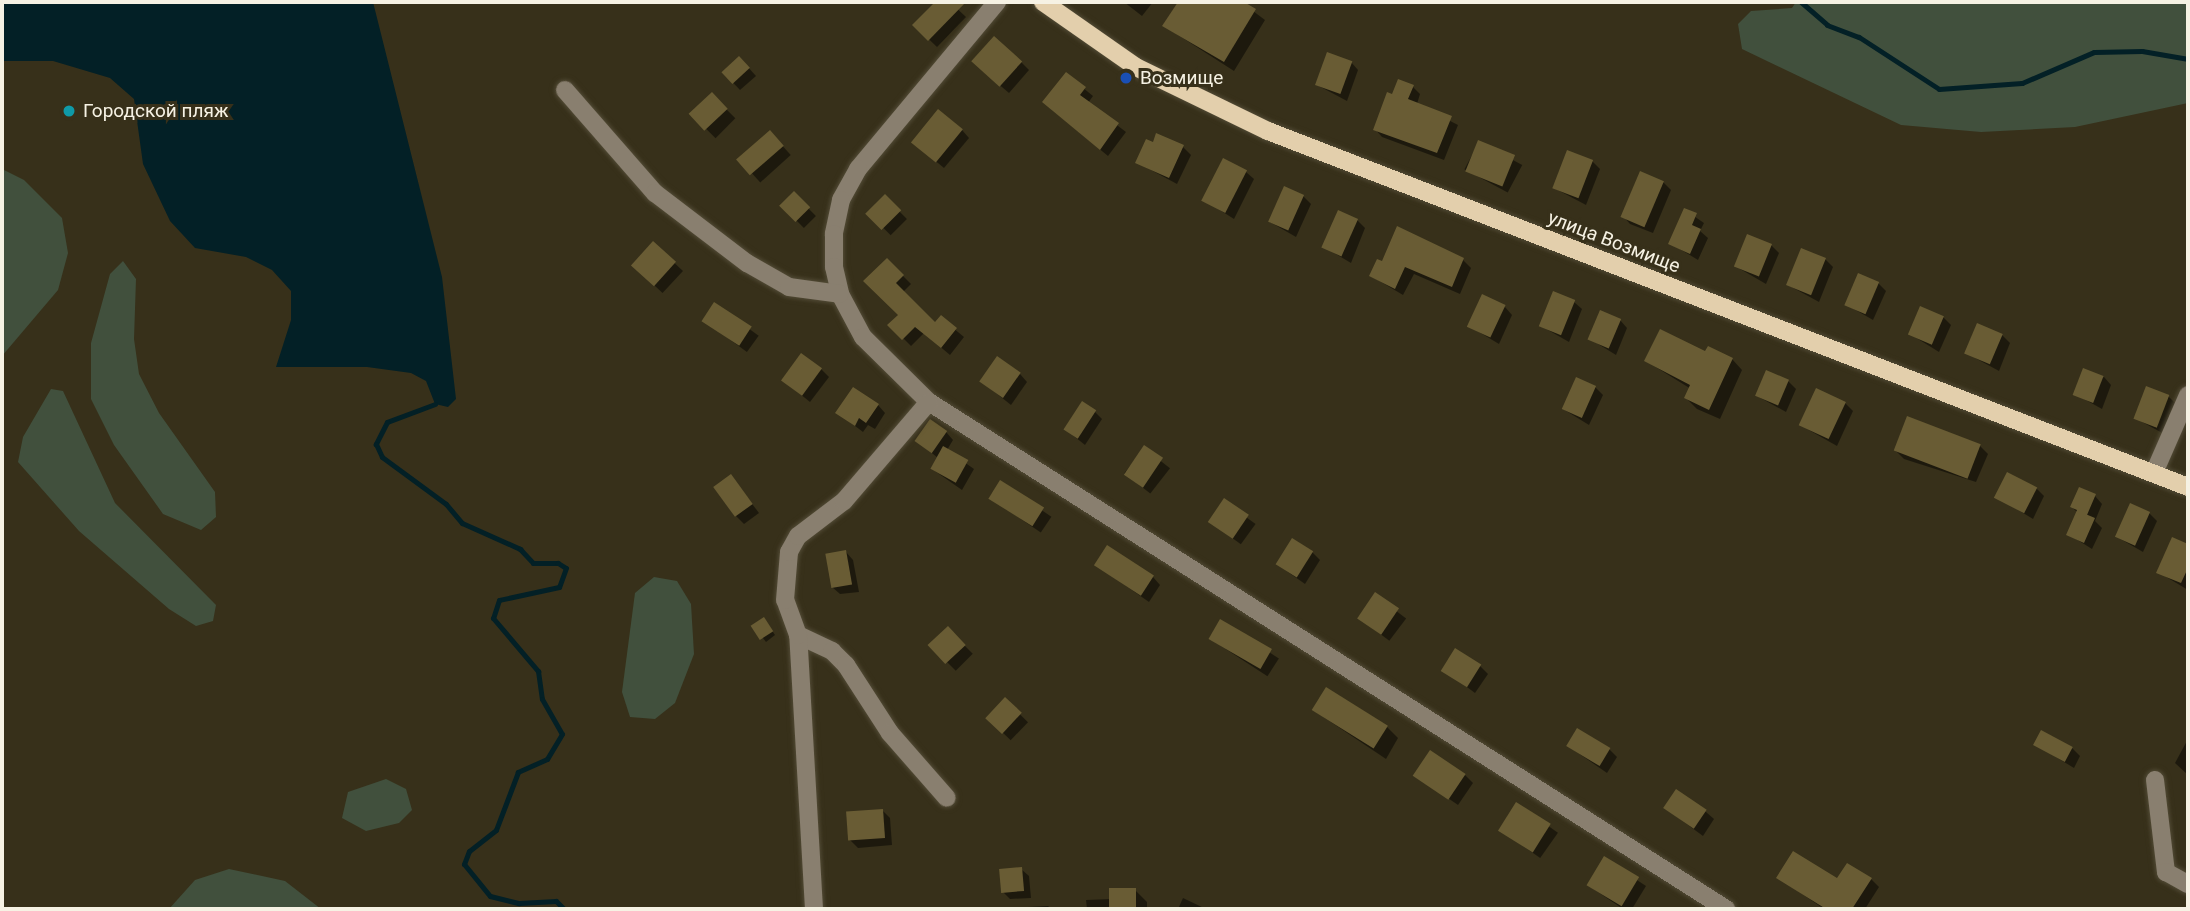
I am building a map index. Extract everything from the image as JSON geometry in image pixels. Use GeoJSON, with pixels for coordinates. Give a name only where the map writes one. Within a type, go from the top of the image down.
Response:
{"type":"FeatureCollection","features":[{"type":"Feature","properties":{"kind":"main road","name":"улица Возмище"},"geometry":{"type":"LineString","coordinates":[[1043,2],[1147,73],[1268,131],[2188,487]]}},
{"type":"Feature","properties":{"kind":"street"},"geometry":{"type":"LineString","coordinates":[[997,2],[858,169],[841,200],[834,233],[839,294],[863,337],[929,402],[1726,909]]}},
{"type":"Feature","properties":{"kind":"street"},"geometry":{"type":"LineString","coordinates":[[565,90],[655,193],[747,263],[789,287],[839,294]]}},
{"type":"Feature","properties":{"kind":"street"},"geometry":{"type":"LineString","coordinates":[[2154,473],[2188,395]]}},
{"type":"Feature","properties":{"kind":"street"},"geometry":{"type":"LineString","coordinates":[[814,909],[798,635],[785,600],[789,552],[798,536],[844,501],[929,402]]}},
{"type":"Feature","properties":{"kind":"street"},"geometry":{"type":"LineString","coordinates":[[798,635],[832,651],[846,665],[890,733],[947,798]]}},
{"type":"Feature","properties":{"kind":"street"},"geometry":{"type":"LineString","coordinates":[[2155,780],[2166,872],[2188,884]]}},
{"type":"Feature","properties":{"kind":"green space"},"geometry":{"type":"Polygon","coordinates":[[[1796,2],[2188,2],[2188,103],[2075,127],[1981,132],[1901,125],[1742,49],[1738,24],[1751,11],[1792,8],[1796,2]]]}},
{"type":"Feature","properties":{"kind":"green space"},"geometry":{"type":"Polygon","coordinates":[[[2,169],[24,180],[62,218],[68,253],[58,290],[2,356],[2,169]]]}},
{"type":"Feature","properties":{"kind":"green space"},"geometry":{"type":"Polygon","coordinates":[[[123,261],[136,279],[134,339],[139,374],[159,413],[215,492],[216,517],[201,530],[163,514],[114,445],[91,399],[91,343],[110,274],[123,261]]]}},
{"type":"Feature","properties":{"kind":"green space"},"geometry":{"type":"Polygon","coordinates":[[[51,389],[63,391],[115,503],[216,605],[213,621],[196,626],[169,609],[79,531],[18,462],[23,437],[51,389]]]}},
{"type":"Feature","properties":{"kind":"green space"},"geometry":{"type":"Polygon","coordinates":[[[654,577],[677,581],[691,604],[694,654],[675,703],[655,719],[630,717],[622,692],[635,593],[654,577]]]}},
{"type":"Feature","properties":{"kind":"green space"},"geometry":{"type":"Polygon","coordinates":[[[386,779],[406,789],[412,810],[399,823],[366,831],[342,818],[348,792],[386,779]]]}},
{"type":"Feature","properties":{"kind":"green space"},"geometry":{"type":"Polygon","coordinates":[[[229,869],[285,881],[321,909],[169,909],[195,880],[229,869]]]}},
{"type":"Feature","properties":{"kind":"water"},"geometry":{"type":"Polygon","coordinates":[[[2,2],[373,2],[442,277],[456,399],[448,407],[435,404],[426,381],[411,373],[367,367],[276,367],[291,320],[291,291],[272,270],[246,257],[195,248],[170,221],[143,164],[134,99],[110,78],[53,61],[2,61],[2,2]]]}},
{"type":"Feature","properties":{"kind":"building"},"geometry":{"type":"Polygon","coordinates":[[[935,2],[966,2],[928,41],[912,25],[935,2]]]}},
{"type":"Feature","properties":{"kind":"building"},"geometry":{"type":"Polygon","coordinates":[[[1178,2],[1244,2],[1256,9],[1224,62],[1162,26],[1178,2]]]}},
{"type":"Feature","properties":{"kind":"building"},"geometry":{"type":"Polygon","coordinates":[[[994,36],[1022,61],[999,87],[971,61],[994,36]]]}},
{"type":"Feature","properties":{"kind":"building"},"geometry":{"type":"Polygon","coordinates":[[[1327,52],[1352,61],[1340,94],[1315,85],[1327,52]]]}},
{"type":"Feature","properties":{"kind":"building"},"geometry":{"type":"Polygon","coordinates":[[[739,56],[750,68],[732,84],[721,72],[739,56]]]}},
{"type":"Feature","properties":{"kind":"building"},"geometry":{"type":"Polygon","coordinates":[[[1066,72],[1086,87],[1080,95],[1119,123],[1100,150],[1042,102],[1066,72]]]}},
{"type":"Feature","properties":{"kind":"building"},"geometry":{"type":"Polygon","coordinates":[[[1398,79],[1414,85],[1408,99],[1452,116],[1437,153],[1373,130],[1387,92],[1392,94],[1398,79]]]}},
{"type":"Feature","properties":{"kind":"building"},"geometry":{"type":"Polygon","coordinates":[[[712,92],[728,109],[704,131],[689,114],[712,92]]]}},
{"type":"Feature","properties":{"kind":"building"},"geometry":{"type":"Polygon","coordinates":[[[938,109],[963,129],[936,163],[911,142],[938,109]]]}},
{"type":"Feature","properties":{"kind":"building"},"geometry":{"type":"Polygon","coordinates":[[[770,130],[784,146],[750,175],[736,160],[770,130]]]}},
{"type":"Feature","properties":{"kind":"building"},"geometry":{"type":"Polygon","coordinates":[[[1156,133],[1184,145],[1169,178],[1135,163],[1146,139],[1153,142],[1156,133]]]}},
{"type":"Feature","properties":{"kind":"building"},"geometry":{"type":"Polygon","coordinates":[[[1478,140],[1515,155],[1502,187],[1465,172],[1478,140]]]}},
{"type":"Feature","properties":{"kind":"building"},"geometry":{"type":"Polygon","coordinates":[[[1567,150],[1593,160],[1578,198],[1552,188],[1567,150]]]}},
{"type":"Feature","properties":{"kind":"building"},"geometry":{"type":"Polygon","coordinates":[[[1223,158],[1247,170],[1225,213],[1201,201],[1223,158]]]}},
{"type":"Feature","properties":{"kind":"building"},"geometry":{"type":"Polygon","coordinates":[[[1640,171],[1664,181],[1644,227],[1620,217],[1640,171]]]}},
{"type":"Feature","properties":{"kind":"building"},"geometry":{"type":"Polygon","coordinates":[[[1284,186],[1304,195],[1288,231],[1268,222],[1284,186]]]}},
{"type":"Feature","properties":{"kind":"building"},"geometry":{"type":"Polygon","coordinates":[[[794,191],[810,207],[795,222],[779,206],[794,191]]]}},
{"type":"Feature","properties":{"kind":"building"},"geometry":{"type":"Polygon","coordinates":[[[885,194],[901,210],[881,230],[865,214],[885,194]]]}},
{"type":"Feature","properties":{"kind":"building"},"geometry":{"type":"Polygon","coordinates":[[[1684,208],[1697,213],[1692,225],[1701,229],[1690,254],[1668,244],[1684,208]]]}},
{"type":"Feature","properties":{"kind":"building"},"geometry":{"type":"Polygon","coordinates":[[[1338,210],[1358,219],[1341,256],[1321,247],[1338,210]]]}},
{"type":"Feature","properties":{"kind":"building"},"geometry":{"type":"Polygon","coordinates":[[[1397,226],[1464,258],[1452,287],[1405,267],[1395,289],[1369,276],[1377,259],[1382,261],[1397,226]]]}},
{"type":"Feature","properties":{"kind":"building"},"geometry":{"type":"Polygon","coordinates":[[[1747,234],[1772,244],[1759,277],[1734,266],[1747,234]]]}},
{"type":"Feature","properties":{"kind":"building"},"geometry":{"type":"Polygon","coordinates":[[[653,241],[676,262],[654,286],[631,266],[653,241]]]}},
{"type":"Feature","properties":{"kind":"building"},"geometry":{"type":"Polygon","coordinates":[[[1801,248],[1826,258],[1811,295],[1786,285],[1801,248]]]}},
{"type":"Feature","properties":{"kind":"building"},"geometry":{"type":"Polygon","coordinates":[[[887,258],[904,275],[896,283],[935,322],[941,315],[957,328],[941,348],[915,327],[902,340],[887,325],[898,315],[863,281],[887,258]]]}},
{"type":"Feature","properties":{"kind":"building"},"geometry":{"type":"Polygon","coordinates":[[[1858,273],[1879,282],[1865,314],[1844,305],[1858,273]]]}},
{"type":"Feature","properties":{"kind":"building"},"geometry":{"type":"Polygon","coordinates":[[[1553,291],[1575,300],[1561,335],[1539,326],[1553,291]]]}},
{"type":"Feature","properties":{"kind":"building"},"geometry":{"type":"Polygon","coordinates":[[[1482,294],[1506,305],[1490,338],[1467,327],[1482,294]]]}},
{"type":"Feature","properties":{"kind":"building"},"geometry":{"type":"Polygon","coordinates":[[[714,302],[752,327],[739,346],[701,321],[714,302]]]}},
{"type":"Feature","properties":{"kind":"building"},"geometry":{"type":"Polygon","coordinates":[[[1920,306],[1944,316],[1932,345],[1908,335],[1920,306]]]}},
{"type":"Feature","properties":{"kind":"building"},"geometry":{"type":"Polygon","coordinates":[[[1600,310],[1621,319],[1609,348],[1587,339],[1600,310]]]}},
{"type":"Feature","properties":{"kind":"building"},"geometry":{"type":"Polygon","coordinates":[[[1977,323],[2003,334],[1990,364],[1964,353],[1977,323]]]}},
{"type":"Feature","properties":{"kind":"building"},"geometry":{"type":"Polygon","coordinates":[[[1660,329],[1705,351],[1708,346],[1733,358],[1709,410],[1684,398],[1690,385],[1644,361],[1660,329]]]}},
{"type":"Feature","properties":{"kind":"building"},"geometry":{"type":"Polygon","coordinates":[[[801,353],[822,368],[802,396],[781,381],[801,353]]]}},
{"type":"Feature","properties":{"kind":"building"},"geometry":{"type":"Polygon","coordinates":[[[997,356],[1021,373],[1003,398],[979,381],[997,356]]]}},
{"type":"Feature","properties":{"kind":"building"},"geometry":{"type":"Polygon","coordinates":[[[2083,368],[2104,376],[2093,403],[2073,395],[2083,368]]]}},
{"type":"Feature","properties":{"kind":"building"},"geometry":{"type":"Polygon","coordinates":[[[1766,370],[1789,380],[1778,406],[1755,396],[1766,370]]]}},
{"type":"Feature","properties":{"kind":"building"},"geometry":{"type":"Polygon","coordinates":[[[1576,377],[1596,386],[1582,418],[1562,409],[1576,377]]]}},
{"type":"Feature","properties":{"kind":"building"},"geometry":{"type":"Polygon","coordinates":[[[2146,386],[2169,395],[2157,428],[2133,419],[2146,386]]]}},
{"type":"Feature","properties":{"kind":"building"},"geometry":{"type":"Polygon","coordinates":[[[853,387],[879,404],[866,423],[859,418],[855,426],[835,413],[853,387]]]}},
{"type":"Feature","properties":{"kind":"building"},"geometry":{"type":"Polygon","coordinates":[[[1816,388],[1846,402],[1829,439],[1799,425],[1816,388]]]}},
{"type":"Feature","properties":{"kind":"building"},"geometry":{"type":"Polygon","coordinates":[[[1082,401],[1096,410],[1078,439],[1063,430],[1082,401]]]}},
{"type":"Feature","properties":{"kind":"building"},"geometry":{"type":"Polygon","coordinates":[[[1907,416],[1981,444],[1967,479],[1894,451],[1907,416]]]}},
{"type":"Feature","properties":{"kind":"building"},"geometry":{"type":"Polygon","coordinates":[[[930,419],[947,431],[932,453],[915,441],[930,419]]]}},
{"type":"Feature","properties":{"kind":"building"},"geometry":{"type":"Polygon","coordinates":[[[1144,445],[1163,458],[1143,488],[1124,475],[1144,445]]]}},
{"type":"Feature","properties":{"kind":"building"},"geometry":{"type":"Polygon","coordinates":[[[943,446],[968,460],[956,483],[930,469],[943,446]]]}},
{"type":"Feature","properties":{"kind":"building"},"geometry":{"type":"Polygon","coordinates":[[[2007,472],[2037,487],[2024,513],[1994,498],[2007,472]]]}},
{"type":"Feature","properties":{"kind":"building"},"geometry":{"type":"Polygon","coordinates":[[[731,474],[753,504],[735,517],[713,487],[731,474]]]}},
{"type":"Feature","properties":{"kind":"building"},"geometry":{"type":"Polygon","coordinates":[[[1000,480],[1044,508],[1032,526],[988,499],[1000,480]]]}},
{"type":"Feature","properties":{"kind":"building"},"geometry":{"type":"Polygon","coordinates":[[[2079,487],[2096,494],[2087,515],[2095,518],[2084,543],[2066,535],[2077,510],[2070,507],[2079,487]]]}},
{"type":"Feature","properties":{"kind":"building"},"geometry":{"type":"Polygon","coordinates":[[[1224,498],[1249,515],[1233,539],[1208,522],[1224,498]]]}},
{"type":"Feature","properties":{"kind":"building"},"geometry":{"type":"Polygon","coordinates":[[[2130,503],[2150,512],[2135,546],[2115,537],[2130,503]]]}},
{"type":"Feature","properties":{"kind":"building"},"geometry":{"type":"Polygon","coordinates":[[[2172,537],[2188,544],[2188,568],[2181,583],[2156,573],[2172,537]]]}},
{"type":"Feature","properties":{"kind":"building"},"geometry":{"type":"Polygon","coordinates":[[[1292,538],[1313,551],[1297,578],[1276,564],[1292,538]]]}},
{"type":"Feature","properties":{"kind":"building"},"geometry":{"type":"Polygon","coordinates":[[[1107,545],[1154,575],[1141,596],[1094,565],[1107,545]]]}},
{"type":"Feature","properties":{"kind":"building"},"geometry":{"type":"Polygon","coordinates":[[[846,550],[852,584],[831,588],[825,554],[846,550]]]}},
{"type":"Feature","properties":{"kind":"building"},"geometry":{"type":"Polygon","coordinates":[[[1375,592],[1399,608],[1381,635],[1357,619],[1375,592]]]}},
{"type":"Feature","properties":{"kind":"building"},"geometry":{"type":"Polygon","coordinates":[[[764,617],[773,631],[760,640],[751,626],[764,617]]]}},
{"type":"Feature","properties":{"kind":"building"},"geometry":{"type":"Polygon","coordinates":[[[1220,619],[1272,649],[1260,669],[1208,639],[1220,619]]]}},
{"type":"Feature","properties":{"kind":"building"},"geometry":{"type":"Polygon","coordinates":[[[948,626],[966,645],[945,664],[928,645],[948,626]]]}},
{"type":"Feature","properties":{"kind":"building"},"geometry":{"type":"Polygon","coordinates":[[[1455,648],[1481,664],[1467,687],[1441,671],[1455,648]]]}},
{"type":"Feature","properties":{"kind":"building"},"geometry":{"type":"Polygon","coordinates":[[[1326,687],[1388,726],[1374,749],[1312,710],[1326,687]]]}},
{"type":"Feature","properties":{"kind":"building"},"geometry":{"type":"Polygon","coordinates":[[[1005,697],[1022,713],[1002,734],[985,718],[1005,697]]]}},
{"type":"Feature","properties":{"kind":"building"},"geometry":{"type":"Polygon","coordinates":[[[1577,728],[1610,748],[1600,766],[1566,746],[1577,728]]]}},
{"type":"Feature","properties":{"kind":"building"},"geometry":{"type":"Polygon","coordinates":[[[2041,730],[2073,747],[2065,762],[2033,745],[2041,730]]]}},
{"type":"Feature","properties":{"kind":"building"},"geometry":{"type":"Polygon","coordinates":[[[1430,750],[1466,774],[1448,800],[1413,776],[1430,750]]]}},
{"type":"Feature","properties":{"kind":"building"},"geometry":{"type":"Polygon","coordinates":[[[1676,789],[1707,810],[1694,829],[1663,808],[1676,789]]]}},
{"type":"Feature","properties":{"kind":"building"},"geometry":{"type":"Polygon","coordinates":[[[1516,802],[1551,824],[1533,853],[1498,831],[1516,802]]]}},
{"type":"Feature","properties":{"kind":"building"},"geometry":{"type":"Polygon","coordinates":[[[883,809],[885,838],[848,841],[846,812],[883,809]]]}},
{"type":"Feature","properties":{"kind":"building"},"geometry":{"type":"Polygon","coordinates":[[[1793,851],[1837,878],[1847,863],[1872,878],[1852,909],[1826,909],[1776,878],[1793,851]]]}},
{"type":"Feature","properties":{"kind":"building"},"geometry":{"type":"Polygon","coordinates":[[[1604,856],[1639,877],[1622,906],[1586,885],[1604,856]]]}},
{"type":"Feature","properties":{"kind":"building"},"geometry":{"type":"Polygon","coordinates":[[[1022,867],[1024,891],[1001,893],[999,869],[1022,867]]]}},
{"type":"Feature","properties":{"kind":"building"},"geometry":{"type":"Polygon","coordinates":[[[1109,888],[1136,888],[1136,909],[1109,909],[1109,888]]]}},
{"type":"Feature","properties":{"kind":"waterway"},"geometry":{"type":"LineString","coordinates":[[1801,2],[1827,25],[1859,37],[1939,89],[2022,83],[2094,52],[2142,51],[2188,59]]}},
{"type":"Feature","properties":{"kind":"waterway"},"geometry":{"type":"LineString","coordinates":[[435,404],[387,422],[376,444],[382,457],[446,504],[462,523],[520,549],[533,563],[558,563],[566,568],[559,587],[499,600],[493,618],[538,671],[542,699],[562,734],[547,759],[518,772],[496,830],[469,851],[464,864],[490,896],[519,903],[556,901],[564,909]]}},
{"type":"Feature","properties":{"kind":"place","name":"Возмище"},"geometry":{"type":"Point","coordinates":[1126,78]}},
{"type":"Feature","properties":{"kind":"place","name":"Городской пляж"},"geometry":{"type":"Point","coordinates":[69,111]}}]}
